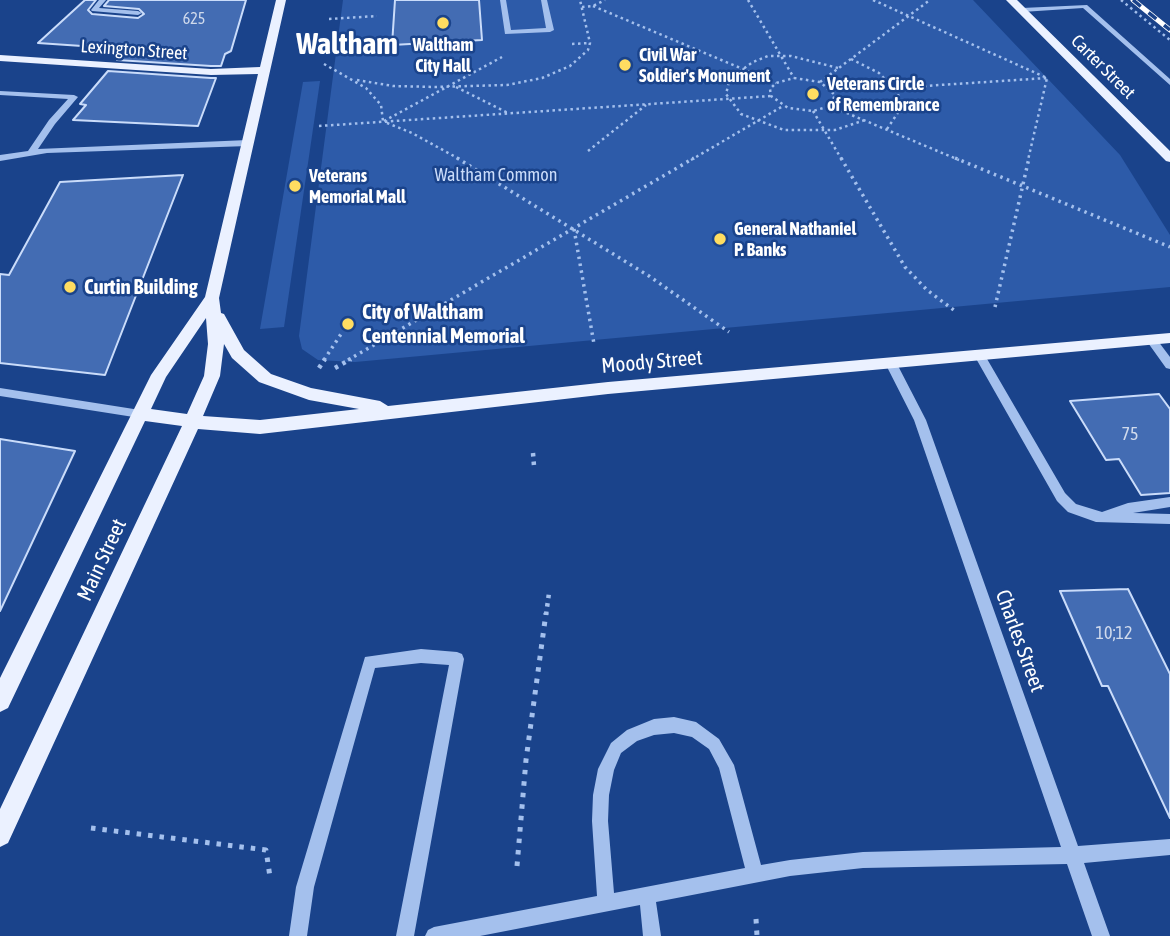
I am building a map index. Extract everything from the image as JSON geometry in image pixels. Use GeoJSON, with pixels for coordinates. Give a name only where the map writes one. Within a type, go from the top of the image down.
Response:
{"type":"FeatureCollection","features":[{"type":"Feature","properties":{"kind":"main road","name":"Main Street"},"geometry":{"type":"LineString","coordinates":[[0,835],[212,376],[216,337],[212,298],[281,0]]}},
{"type":"Feature","properties":{"kind":"main road","name":"Carter Street"},"geometry":{"type":"LineString","coordinates":[[1011,0],[1170,158]]}},
{"type":"Feature","properties":{"kind":"main road","name":"Lexington Street"},"geometry":{"type":"LineString","coordinates":[[0,58],[211,72],[265,70]]}},
{"type":"Feature","properties":{"kind":"main road","name":"Main Street"},"geometry":{"type":"LineString","coordinates":[[0,701],[168,359],[212,298]]}},
{"type":"Feature","properties":{"kind":"main road"},"geometry":{"type":"LineString","coordinates":[[212,298],[230,343],[247,364],[265,378],[309,394],[404,411]]}},
{"type":"Feature","properties":{"kind":"main road","name":"Moody Street"},"geometry":{"type":"LineString","coordinates":[[140,414],[193,422],[260,427],[891,363],[1170,338]]}},
{"type":"Feature","properties":{"kind":"street"},"geometry":{"type":"LineString","coordinates":[[103,0],[94,10],[138,13]]}},
{"type":"Feature","properties":{"kind":"street"},"geometry":{"type":"LineString","coordinates":[[503,0],[508,32],[550,30],[544,0]]}},
{"type":"Feature","properties":{"kind":"street"},"geometry":{"type":"LineString","coordinates":[[1022,10],[1085,6],[1170,83]]}},
{"type":"Feature","properties":{"kind":"street"},"geometry":{"type":"LineString","coordinates":[[0,102],[4,93],[74,97],[46,129],[32,151]]}},
{"type":"Feature","properties":{"kind":"street"},"geometry":{"type":"LineString","coordinates":[[0,158],[32,151],[248,143]]}},
{"type":"Feature","properties":{"kind":"street"},"geometry":{"type":"LineString","coordinates":[[1151,340],[1170,365]]}},
{"type":"Feature","properties":{"kind":"street"},"geometry":{"type":"LineString","coordinates":[[979,355],[1061,496],[1072,508],[1096,517],[1170,520]]}},
{"type":"Feature","properties":{"kind":"street","name":"Charles Street"},"geometry":{"type":"LineString","coordinates":[[891,363],[920,420],[1101,936]]}},
{"type":"Feature","properties":{"kind":"street"},"geometry":{"type":"LineString","coordinates":[[0,392],[140,414]]}},
{"type":"Feature","properties":{"kind":"street"},"geometry":{"type":"LineString","coordinates":[[1096,517],[1128,508],[1170,502]]}},
{"type":"Feature","properties":{"kind":"street"},"geometry":{"type":"LineString","coordinates":[[298,936],[304,887],[370,662],[421,656],[457,659],[405,936]]}},
{"type":"Feature","properties":{"kind":"street"},"geometry":{"type":"LineString","coordinates":[[434,936],[755,873],[863,860],[1074,855],[1170,847]]}},
{"type":"Feature","properties":{"kind":"street"},"geometry":{"type":"LineString","coordinates":[[646,895],[652,936]]}},
{"type":"Feature","properties":{"kind":"lane"},"geometry":{"type":"LineString","coordinates":[[606,902],[600,821],[606,769],[616,748],[632,735],[654,727],[674,725],[696,730],[714,744],[726,765],[755,873]]}},
{"type":"Feature","properties":{"kind":"path"},"geometry":{"type":"LineString","coordinates":[[324,64],[357,80],[393,86],[455,87],[525,83],[551,75],[574,64],[586,54],[590,43],[580,0]]}},
{"type":"Feature","properties":{"kind":"path"},"geometry":{"type":"LineString","coordinates":[[593,6],[605,0]]}},
{"type":"Feature","properties":{"kind":"path"},"geometry":{"type":"LineString","coordinates":[[748,0],[794,78]]}},
{"type":"Feature","properties":{"kind":"path"},"geometry":{"type":"LineString","coordinates":[[873,0],[1047,78]]}},
{"type":"Feature","properties":{"kind":"path"},"geometry":{"type":"LineString","coordinates":[[820,82],[930,0]]}},
{"type":"Feature","properties":{"kind":"path"},"geometry":{"type":"LineString","coordinates":[[1121,0],[1170,40]]}},
{"type":"Feature","properties":{"kind":"path"},"geometry":{"type":"LineString","coordinates":[[582,6],[593,6],[776,83]]}},
{"type":"Feature","properties":{"kind":"path"},"geometry":{"type":"LineString","coordinates":[[329,19],[377,16]]}},
{"type":"Feature","properties":{"kind":"path"},"geometry":{"type":"LineString","coordinates":[[383,122],[505,55]]}},
{"type":"Feature","properties":{"kind":"path"},"geometry":{"type":"LineString","coordinates":[[838,68],[780,55],[763,57],[743,69],[729,82],[726,90],[728,99],[741,114],[784,131],[843,129],[865,120]]}},
{"type":"Feature","properties":{"kind":"path"},"geometry":{"type":"LineString","coordinates":[[850,59],[874,70],[894,88],[900,105],[896,119],[887,129]]}},
{"type":"Feature","properties":{"kind":"path"},"geometry":{"type":"LineString","coordinates":[[794,78],[820,82],[833,92],[835,99],[830,106],[813,111],[783,106],[771,96],[770,89],[776,83],[794,78]]}},
{"type":"Feature","properties":{"kind":"path"},"geometry":{"type":"LineString","coordinates":[[995,307],[1047,78]]}},
{"type":"Feature","properties":{"kind":"path"},"geometry":{"type":"LineString","coordinates":[[894,88],[1054,78]]}},
{"type":"Feature","properties":{"kind":"path"},"geometry":{"type":"LineString","coordinates":[[357,80],[381,105],[383,122]]}},
{"type":"Feature","properties":{"kind":"path"},"geometry":{"type":"LineString","coordinates":[[455,87],[509,113]]}},
{"type":"Feature","properties":{"kind":"path"},"geometry":{"type":"LineString","coordinates":[[319,126],[771,96]]}},
{"type":"Feature","properties":{"kind":"path"},"geometry":{"type":"LineString","coordinates":[[587,151],[591,151],[647,104]]}},
{"type":"Feature","properties":{"kind":"path"},"geometry":{"type":"LineString","coordinates":[[335,368],[783,106]]}},
{"type":"Feature","properties":{"kind":"path"},"geometry":{"type":"LineString","coordinates":[[830,106],[1170,247]]}},
{"type":"Feature","properties":{"kind":"path"},"geometry":{"type":"LineString","coordinates":[[813,111],[905,267],[927,290],[955,311]]}},
{"type":"Feature","properties":{"kind":"path"},"geometry":{"type":"LineString","coordinates":[[383,122],[441,148],[669,289],[729,332]]}},
{"type":"Feature","properties":{"kind":"path"},"geometry":{"type":"LineString","coordinates":[[574,229],[594,344]]}},
{"type":"Feature","properties":{"kind":"path"},"geometry":{"type":"LineString","coordinates":[[318,369],[343,331]]}},
{"type":"Feature","properties":{"kind":"path"},"geometry":{"type":"LineString","coordinates":[[533,453],[534,466]]}},
{"type":"Feature","properties":{"kind":"path"},"geometry":{"type":"LineString","coordinates":[[517,866],[526,760],[549,593]]}},
{"type":"Feature","properties":{"kind":"path"},"geometry":{"type":"LineString","coordinates":[[91,828],[266,850],[270,877]]}},
{"type":"Feature","properties":{"kind":"path"},"geometry":{"type":"LineString","coordinates":[[756,919],[757,936]]}},
{"type":"Feature","properties":{"kind":"green space","name":"Waltham Common"},"geometry":{"type":"Polygon","coordinates":[[[343,0],[973,0],[1120,155],[1170,235],[1170,287],[355,362],[318,360],[302,349],[299,336],[343,0]]]}},
{"type":"Feature","properties":{"kind":"green space"},"geometry":{"type":"Polygon","coordinates":[[[320,81],[284,327],[260,329],[303,82],[320,81]]]}},
{"type":"Feature","properties":{"kind":"building"},"geometry":{"type":"Polygon","coordinates":[[[85,0],[96,0],[88,10],[92,14],[138,18],[144,14],[139,9],[104,6],[109,0],[246,0],[231,51],[225,54],[221,66],[211,66],[117,60],[126,49],[38,43],[85,0]]]}},
{"type":"Feature","properties":{"kind":"building","name":"Waltham City Hall"},"geometry":{"type":"Polygon","coordinates":[[[395,0],[479,0],[482,40],[392,45],[395,0]]]}},
{"type":"Feature","properties":{"kind":"building"},"geometry":{"type":"Polygon","coordinates":[[[108,71],[216,78],[198,126],[73,120],[86,105],[80,104],[108,71]]]}},
{"type":"Feature","properties":{"kind":"building","name":"Curtin Building"},"geometry":{"type":"Polygon","coordinates":[[[183,175],[105,375],[0,363],[0,274],[9,275],[60,182],[183,175]]]}},
{"type":"Feature","properties":{"kind":"building"},"geometry":{"type":"Polygon","coordinates":[[[1159,394],[1170,409],[1170,493],[1141,495],[1119,459],[1106,460],[1070,401],[1159,394]]]}},
{"type":"Feature","properties":{"kind":"building"},"geometry":{"type":"Polygon","coordinates":[[[0,439],[75,451],[0,611],[0,439]]]}},
{"type":"Feature","properties":{"kind":"building"},"geometry":{"type":"Polygon","coordinates":[[[1128,589],[1170,674],[1170,818],[1108,686],[1102,686],[1060,591],[1128,589]]]}},
{"type":"Feature","properties":{"kind":"railway"},"geometry":{"type":"LineString","coordinates":[[1133,0],[1170,30]]}},
{"type":"Feature","properties":{"kind":"place","name":"Waltham City Hall"},"geometry":{"type":"Point","coordinates":[443,23]}},
{"type":"Feature","properties":{"kind":"place","name":"Civil War Soldier's Monument"},"geometry":{"type":"Point","coordinates":[625,65]}},
{"type":"Feature","properties":{"kind":"place","name":"Veterans Circle of Remembrance"},"geometry":{"type":"Point","coordinates":[813,94]}},
{"type":"Feature","properties":{"kind":"place","name":"Veterans Memorial Mall"},"geometry":{"type":"Point","coordinates":[295,186]}},
{"type":"Feature","properties":{"kind":"place","name":"General Nathaniel P. Banks"},"geometry":{"type":"Point","coordinates":[720,239]}},
{"type":"Feature","properties":{"kind":"place","name":"Curtin Building"},"geometry":{"type":"Point","coordinates":[70,287]}},
{"type":"Feature","properties":{"kind":"place","name":"City of Waltham Centennial Memorial"},"geometry":{"type":"Point","coordinates":[348,324]}},
{"type":"Feature","properties":{"kind":"district","name":"Waltham"},"geometry":{"type":"Point","coordinates":[347,45]}}]}
